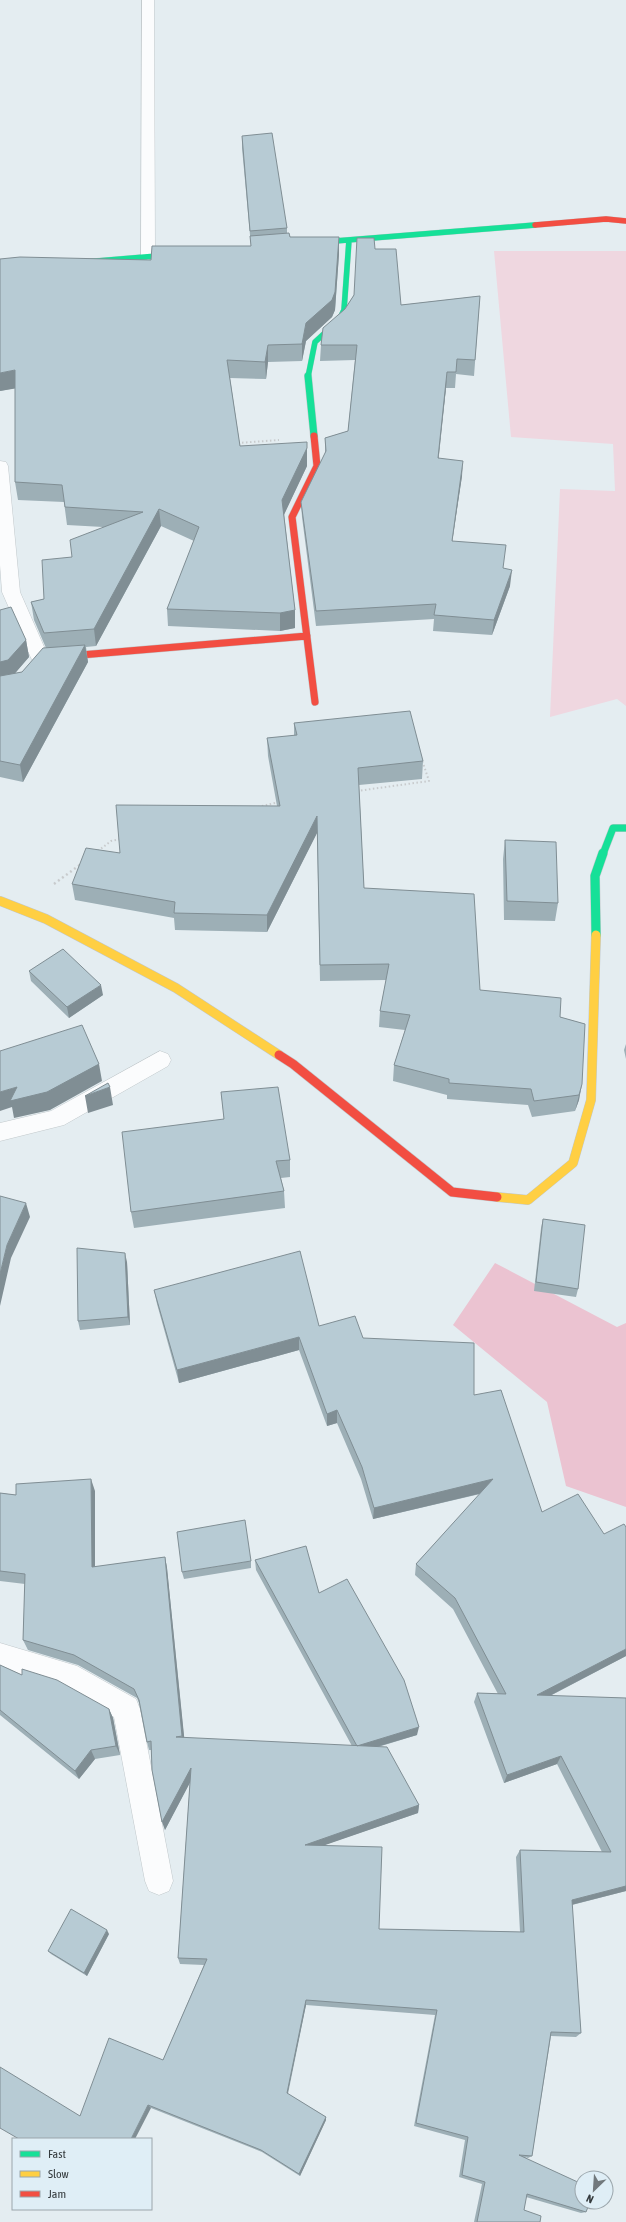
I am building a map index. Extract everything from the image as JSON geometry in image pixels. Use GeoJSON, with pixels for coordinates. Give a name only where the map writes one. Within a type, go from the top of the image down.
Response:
{"type":"FeatureCollection","features":[{"type":"Feature","properties":{"kind":"street"},"geometry":{"type":"LineString","coordinates":[[148,0],[148,256]]}},
{"type":"Feature","properties":{"kind":"street"},"geometry":{"type":"LineString","coordinates":[[303,244],[606,219],[626,221]]}},
{"type":"Feature","properties":{"kind":"street"},"geometry":{"type":"LineString","coordinates":[[315,702],[292,517],[318,466],[308,378],[315,342],[339,320],[344,310],[349,240]]}},
{"type":"Feature","properties":{"kind":"street"},"geometry":{"type":"LineString","coordinates":[[78,262],[187,253]]}},
{"type":"Feature","properties":{"kind":"street"},"geometry":{"type":"LineString","coordinates":[[0,466],[11,592],[38,661],[307,636]]}},
{"type":"Feature","properties":{"kind":"street"},"geometry":{"type":"LineString","coordinates":[[0,901],[46,919],[176,988],[293,1064],[452,1192],[528,1200],[572,1163],[592,1100],[596,982],[595,876],[613,828],[626,828]]}},
{"type":"Feature","properties":{"kind":"street"},"geometry":{"type":"LineString","coordinates":[[0,1132],[56,1119],[160,1060]]}},
{"type":"Feature","properties":{"kind":"street"},"geometry":{"type":"LineString","coordinates":[[0,1656],[67,1676],[126,1709],[159,1881]]}},
{"type":"Feature","properties":{"kind":"path"},"geometry":{"type":"LineString","coordinates":[[236,443],[314,437]]}},
{"type":"Feature","properties":{"kind":"path"},"geometry":{"type":"LineString","coordinates":[[354,792],[429,781],[420,754]]}},
{"type":"Feature","properties":{"kind":"path"},"geometry":{"type":"LineString","coordinates":[[255,807],[285,801]]}},
{"type":"Feature","properties":{"kind":"path"},"geometry":{"type":"LineString","coordinates":[[93,855],[111,841],[126,838]]}},
{"type":"Feature","properties":{"kind":"path"},"geometry":{"type":"LineString","coordinates":[[20,909],[87,859]]}},
{"type":"Feature","properties":{"kind":"shaded area"},"geometry":{"type":"Polygon","coordinates":[[[494,251],[626,251],[626,706],[617,699],[550,717],[560,489],[615,491],[613,444],[511,437],[494,251]]]}},
{"type":"Feature","properties":{"kind":"shaded area"},"geometry":{"type":"Polygon","coordinates":[[[495,1263],[617,1327],[626,1323],[626,1507],[566,1486],[547,1402],[453,1325],[495,1263]]]}},
{"type":"Feature","properties":{"kind":"building"},"geometry":{"type":"Polygon","coordinates":[[[272,133],[287,228],[250,231],[242,136],[272,133]]]}},
{"type":"Feature","properties":{"kind":"building"},"geometry":{"type":"Polygon","coordinates":[[[289,233],[290,237],[339,237],[335,292],[332,300],[306,323],[302,344],[268,345],[265,362],[227,360],[240,446],[307,442],[307,448],[282,500],[295,610],[280,613],[167,609],[199,527],[159,509],[94,629],[44,633],[31,602],[44,599],[42,560],[72,557],[70,540],[143,512],[65,507],[62,485],[15,482],[15,370],[0,373],[0,259],[20,257],[151,260],[152,246],[251,246],[250,236],[289,233]]]}},
{"type":"Feature","properties":{"kind":"building"},"geometry":{"type":"Polygon","coordinates":[[[357,238],[374,238],[375,249],[396,249],[401,305],[480,296],[475,360],[457,359],[456,372],[447,372],[438,458],[463,461],[452,541],[506,545],[503,568],[512,570],[494,620],[434,615],[436,604],[316,611],[301,502],[326,451],[325,438],[348,431],[357,345],[321,345],[323,328],[345,309],[354,295],[357,238]]]}},
{"type":"Feature","properties":{"kind":"building"},"geometry":{"type":"Polygon","coordinates":[[[11,607],[26,640],[8,660],[0,662],[0,610],[11,607]]]}},
{"type":"Feature","properties":{"kind":"building"},"geometry":{"type":"Polygon","coordinates":[[[85,645],[20,765],[0,761],[0,676],[22,672],[43,648],[85,645]]]}},
{"type":"Feature","properties":{"kind":"building"},"geometry":{"type":"Polygon","coordinates":[[[410,711],[423,761],[358,768],[364,888],[474,894],[480,990],[561,998],[560,1017],[585,1024],[582,1084],[579,1095],[534,1101],[531,1089],[449,1083],[449,1079],[394,1065],[410,1015],[380,1011],[389,964],[320,965],[317,816],[267,915],[174,913],[175,902],[72,884],[86,848],[120,853],[116,805],[280,806],[267,738],[297,735],[294,723],[410,711]]]}},
{"type":"Feature","properties":{"kind":"building"},"geometry":{"type":"Polygon","coordinates":[[[505,840],[556,842],[558,903],[507,901],[505,840]]]}},
{"type":"Feature","properties":{"kind":"building"},"geometry":{"type":"Polygon","coordinates":[[[63,949],[101,985],[67,1007],[29,971],[63,949]]]}},
{"type":"Feature","properties":{"kind":"building"},"geometry":{"type":"Polygon","coordinates":[[[82,1025],[99,1064],[47,1092],[10,1101],[17,1087],[0,1092],[0,1051],[82,1025]]]}},
{"type":"Feature","properties":{"kind":"building"},"geometry":{"type":"Polygon","coordinates":[[[108,1083],[110,1087],[85,1096],[108,1083]]]}},
{"type":"Feature","properties":{"kind":"building"},"geometry":{"type":"Polygon","coordinates":[[[278,1087],[290,1160],[276,1161],[284,1191],[131,1212],[122,1132],[224,1119],[221,1092],[278,1087]]]}},
{"type":"Feature","properties":{"kind":"building"},"geometry":{"type":"Polygon","coordinates":[[[0,1196],[26,1203],[7,1245],[0,1274],[0,1196]]]}},
{"type":"Feature","properties":{"kind":"building"},"geometry":{"type":"Polygon","coordinates":[[[543,1219],[585,1225],[578,1289],[536,1282],[543,1219]]]}},
{"type":"Feature","properties":{"kind":"building"},"geometry":{"type":"Polygon","coordinates":[[[77,1248],[125,1253],[128,1317],[78,1321],[77,1248]]]}},
{"type":"Feature","properties":{"kind":"building"},"geometry":{"type":"Polygon","coordinates":[[[300,1251],[319,1326],[355,1316],[363,1338],[474,1343],[474,1395],[501,1390],[542,1512],[578,1494],[604,1534],[624,1524],[626,1527],[626,1649],[537,1695],[626,1698],[626,1886],[572,1900],[581,2033],[551,2032],[532,2156],[519,2155],[574,2180],[574,2208],[527,2194],[524,2210],[541,2216],[540,2222],[477,2222],[485,2182],[462,2175],[468,2137],[416,2123],[437,2010],[306,2000],[287,2093],[326,2117],[299,2174],[261,2150],[148,2105],[132,2138],[17,2138],[0,2128],[0,2067],[80,2116],[109,2038],[163,2060],[207,1959],[178,1958],[191,1768],[162,1822],[152,1770],[151,1741],[147,1742],[139,1700],[134,1689],[74,1655],[23,1640],[25,1574],[0,1571],[0,1493],[16,1495],[16,1484],[91,1479],[92,1567],[165,1557],[182,1736],[176,1737],[387,1747],[419,1805],[305,1845],[382,1847],[379,1929],[524,1932],[520,1850],[611,1852],[561,1756],[507,1775],[477,1693],[506,1694],[455,1598],[416,1564],[493,1479],[374,1508],[362,1467],[337,1410],[327,1414],[299,1337],[177,1370],[154,1290],[300,1251]]]}},
{"type":"Feature","properties":{"kind":"building"},"geometry":{"type":"Polygon","coordinates":[[[245,1520],[251,1561],[182,1572],[177,1532],[245,1520]]]}},
{"type":"Feature","properties":{"kind":"building"},"geometry":{"type":"Polygon","coordinates":[[[306,1546],[319,1593],[347,1579],[404,1680],[419,1727],[357,1746],[255,1560],[306,1546]]]}},
{"type":"Feature","properties":{"kind":"building"},"geometry":{"type":"Polygon","coordinates":[[[0,1665],[22,1675],[22,1669],[57,1680],[109,1709],[116,1746],[91,1750],[75,1771],[0,1710],[0,1665]]]}},
{"type":"Feature","properties":{"kind":"building"},"geometry":{"type":"Polygon","coordinates":[[[71,1909],[107,1930],[84,1973],[48,1951],[71,1909]]]}},
{"type":"Feature","properties":{"kind":"traffic: fast"},"geometry":{"type":"LineString","coordinates":[[310,243],[535,225]]}},
{"type":"Feature","properties":{"kind":"traffic: fast"},"geometry":{"type":"LineString","coordinates":[[314,436],[308,378],[315,342],[339,320],[344,310],[349,240]]}},
{"type":"Feature","properties":{"kind":"traffic: fast"},"geometry":{"type":"LineString","coordinates":[[85,262],[180,254]]}},
{"type":"Feature","properties":{"kind":"traffic: fast"},"geometry":{"type":"LineString","coordinates":[[596,935],[595,876],[613,828],[626,828]]}},
{"type":"Feature","properties":{"kind":"traffic: slow"},"geometry":{"type":"LineString","coordinates":[[0,901],[46,919],[176,988],[279,1055]]}},
{"type":"Feature","properties":{"kind":"traffic: slow"},"geometry":{"type":"LineString","coordinates":[[497,1197],[528,1200],[573,1163],[591,1100],[596,982],[596,935]]}},
{"type":"Feature","properties":{"kind":"traffic: jam"},"geometry":{"type":"LineString","coordinates":[[535,225],[606,219],[626,221]]}},
{"type":"Feature","properties":{"kind":"traffic: jam"},"geometry":{"type":"LineString","coordinates":[[314,436],[317,466],[292,517],[315,702]]}},
{"type":"Feature","properties":{"kind":"traffic: jam"},"geometry":{"type":"LineString","coordinates":[[57,657],[307,636]]}},
{"type":"Feature","properties":{"kind":"traffic: jam"},"geometry":{"type":"LineString","coordinates":[[279,1055],[293,1064],[452,1192],[497,1197]]}}]}
